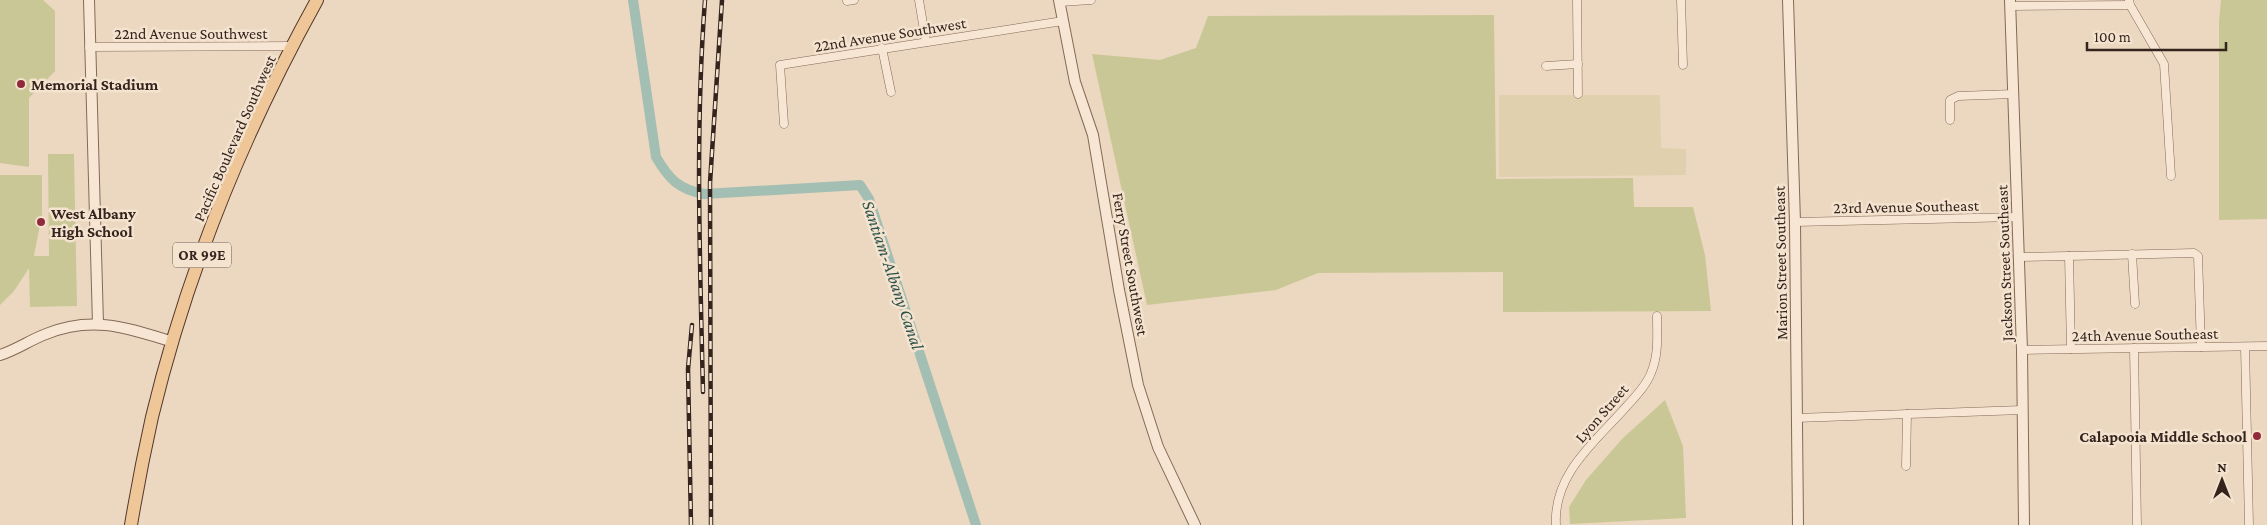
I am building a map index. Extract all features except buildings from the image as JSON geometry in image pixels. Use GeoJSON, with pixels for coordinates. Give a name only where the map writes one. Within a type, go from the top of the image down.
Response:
{"type":"FeatureCollection","features":[{"type":"Feature","properties":{"kind":"main road","name":"Pacific Boulevard Southwest"},"geometry":{"type":"LineString","coordinates":[[131,525],[152,417],[198,264],[228,188],[292,46],[317,0]]}},
{"type":"Feature","properties":{"kind":"street"},"geometry":{"type":"LineString","coordinates":[[89,0],[98,324]]}},
{"type":"Feature","properties":{"kind":"street"},"geometry":{"type":"LineString","coordinates":[[918,0],[926,42]]}},
{"type":"Feature","properties":{"kind":"street"},"geometry":{"type":"LineString","coordinates":[[1059,1],[1091,0]]}},
{"type":"Feature","properties":{"kind":"street"},"geometry":{"type":"LineString","coordinates":[[1577,0],[1578,94]]}},
{"type":"Feature","properties":{"kind":"street"},"geometry":{"type":"LineString","coordinates":[[1681,0],[1683,65]]}},
{"type":"Feature","properties":{"kind":"street","name":"Marion Street Southeast"},"geometry":{"type":"LineString","coordinates":[[1788,0],[1795,222],[1798,525]]}},
{"type":"Feature","properties":{"kind":"street","name":"Ferry Street Southwest"},"geometry":{"type":"LineString","coordinates":[[1059,1],[1076,82],[1093,135],[1119,290],[1138,386],[1158,447],[1195,525]]}},
{"type":"Feature","properties":{"kind":"street"},"geometry":{"type":"LineString","coordinates":[[2010,3],[2130,2],[2164,64],[2171,176]]}},
{"type":"Feature","properties":{"kind":"street","name":"Jackson Street Southeast"},"geometry":{"type":"LineString","coordinates":[[2010,3],[2022,350],[2024,525]]}},
{"type":"Feature","properties":{"kind":"street","name":"22nd Avenue Southwest"},"geometry":{"type":"LineString","coordinates":[[784,124],[780,65],[1063,21]]}},
{"type":"Feature","properties":{"kind":"street","name":"22nd Avenue Southwest"},"geometry":{"type":"LineString","coordinates":[[90,48],[292,46]]}},
{"type":"Feature","properties":{"kind":"street"},"geometry":{"type":"LineString","coordinates":[[882,48],[891,92]]}},
{"type":"Feature","properties":{"kind":"street"},"geometry":{"type":"LineString","coordinates":[[1546,66],[1578,64]]}},
{"type":"Feature","properties":{"kind":"street"},"geometry":{"type":"LineString","coordinates":[[1950,120],[1950,100],[1958,96],[2014,94]]}},
{"type":"Feature","properties":{"kind":"street","name":"23rd Avenue Southeast"},"geometry":{"type":"LineString","coordinates":[[1795,222],[2018,217]]}},
{"type":"Feature","properties":{"kind":"street"},"geometry":{"type":"LineString","coordinates":[[2019,257],[2194,253],[2198,256],[2201,347]]}},
{"type":"Feature","properties":{"kind":"street"},"geometry":{"type":"LineString","coordinates":[[2132,254],[2134,304]]}},
{"type":"Feature","properties":{"kind":"street"},"geometry":{"type":"LineString","coordinates":[[2068,256],[2071,349]]}},
{"type":"Feature","properties":{"kind":"street","name":"Lyon Street"},"geometry":{"type":"LineString","coordinates":[[1556,525],[1558,494],[1568,474],[1637,395],[1651,374],[1656,356],[1657,316]]}},
{"type":"Feature","properties":{"kind":"street"},"geometry":{"type":"LineString","coordinates":[[0,355],[58,330],[98,324],[126,328],[173,342]]}},
{"type":"Feature","properties":{"kind":"street","name":"24th Avenue Southeast"},"geometry":{"type":"LineString","coordinates":[[2022,350],[2267,346]]}},
{"type":"Feature","properties":{"kind":"street"},"geometry":{"type":"LineString","coordinates":[[2245,347],[2250,525]]}},
{"type":"Feature","properties":{"kind":"street"},"geometry":{"type":"LineString","coordinates":[[2134,348],[2137,525]]}},
{"type":"Feature","properties":{"kind":"street"},"geometry":{"type":"LineString","coordinates":[[1796,418],[2022,410]]}},
{"type":"Feature","properties":{"kind":"street"},"geometry":{"type":"LineString","coordinates":[[1906,466],[1907,414]]}},
{"type":"Feature","properties":{"kind":"shaded area","name":"Memorial Stadium"},"geometry":{"type":"Polygon","coordinates":[[[0,0],[43,0],[55,11],[55,71],[29,98],[29,167],[0,163],[0,0]]]}},
{"type":"Feature","properties":{"kind":"shaded area"},"geometry":{"type":"Polygon","coordinates":[[[2221,0],[2267,0],[2267,219],[2219,220],[2219,21],[2221,0]]]}},
{"type":"Feature","properties":{"kind":"shaded area"},"geometry":{"type":"Polygon","coordinates":[[[1494,15],[1496,179],[1633,178],[1634,207],[1693,207],[1705,255],[1711,311],[1503,312],[1503,272],[1318,273],[1276,290],[1147,305],[1092,54],[1160,60],[1196,48],[1208,16],[1494,15]]]}},
{"type":"Feature","properties":{"kind":"shaded area"},"geometry":{"type":"Polygon","coordinates":[[[1499,95],[1660,95],[1661,148],[1686,149],[1686,175],[1499,177],[1499,95]]]}},
{"type":"Feature","properties":{"kind":"shaded area"},"geometry":{"type":"Polygon","coordinates":[[[48,154],[74,154],[77,306],[30,307],[29,268],[14,291],[0,305],[0,175],[42,175],[42,214],[34,256],[49,256],[48,154]]]}},
{"type":"Feature","properties":{"kind":"shaded area"},"geometry":{"type":"Polygon","coordinates":[[[1665,400],[1683,446],[1686,518],[1570,524],[1569,507],[1586,480],[1623,438],[1665,400]]]}},
{"type":"Feature","properties":{"kind":"waterway","name":"Santiam-Albany Canal"},"geometry":{"type":"LineString","coordinates":[[633,0],[656,157],[675,182],[687,189],[704,194],[860,185],[869,199],[976,525]]}},
{"type":"Feature","properties":{"kind":"railway"},"geometry":{"type":"LineString","coordinates":[[703,392],[699,147],[705,0]]}},
{"type":"Feature","properties":{"kind":"railway"},"geometry":{"type":"LineString","coordinates":[[711,525],[710,183],[722,0]]}},
{"type":"Feature","properties":{"kind":"railway"},"geometry":{"type":"LineString","coordinates":[[691,525],[688,369],[692,325]]}},
{"type":"Feature","properties":{"kind":"place","name":"Memorial Stadium"},"geometry":{"type":"Point","coordinates":[21,84]}},
{"type":"Feature","properties":{"kind":"place","name":"West Albany High School"},"geometry":{"type":"Point","coordinates":[41,222]}},
{"type":"Feature","properties":{"kind":"place","name":"Calapooia Middle School"},"geometry":{"type":"Point","coordinates":[2257,436]}}]}
